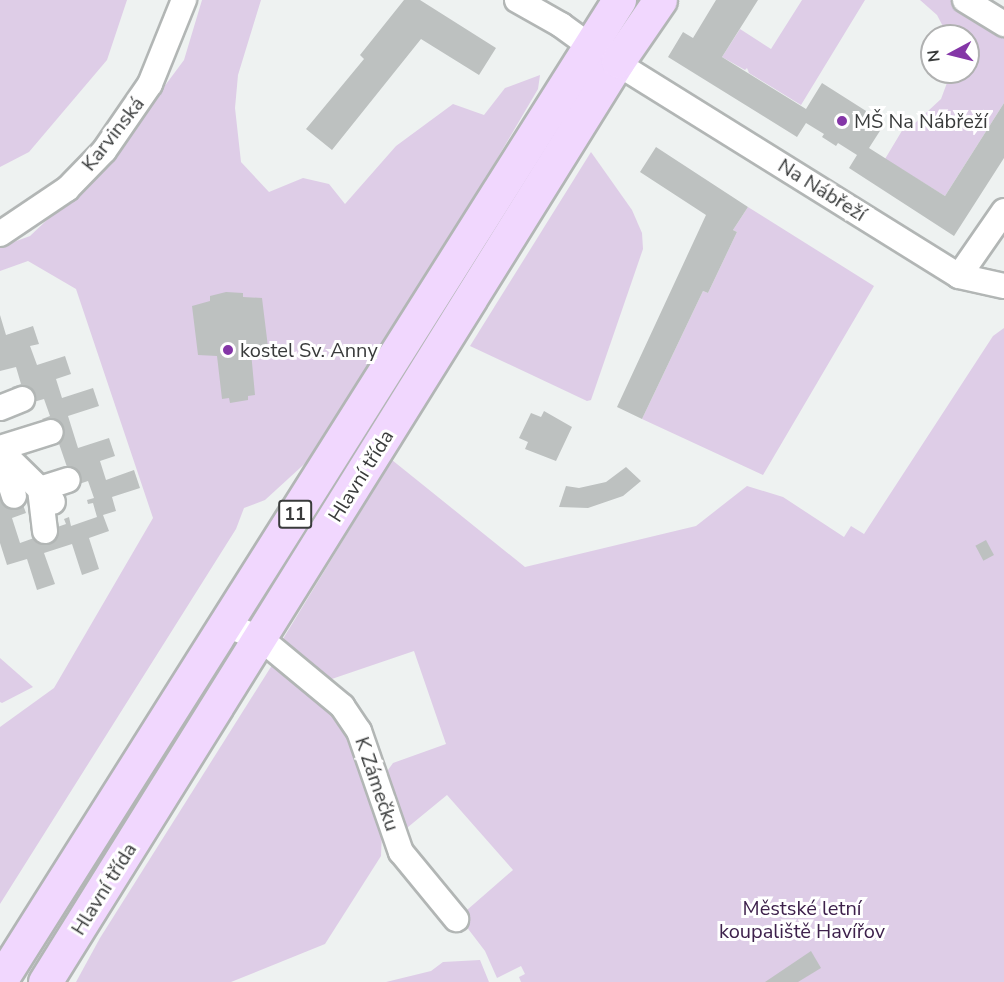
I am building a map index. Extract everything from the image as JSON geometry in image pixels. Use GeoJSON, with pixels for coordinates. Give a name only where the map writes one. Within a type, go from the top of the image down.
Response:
{"type":"FeatureCollection","features":[{"type":"Feature","properties":{"kind":"main road","name":"11"},"geometry":{"type":"LineString","coordinates":[[0,981],[225,625],[605,54],[619,0]]}},
{"type":"Feature","properties":{"kind":"main road","name":"Hlavní třída"},"geometry":{"type":"LineString","coordinates":[[45,982],[260,638],[605,54],[660,0]]}},
{"type":"Feature","properties":{"kind":"street","name":"Karvinská"},"geometry":{"type":"LineString","coordinates":[[0,234],[67,189],[104,151],[150,84],[184,0]]}},
{"type":"Feature","properties":{"kind":"street","name":"Na Nábřeží"},"geometry":{"type":"LineString","coordinates":[[517,0],[561,25],[959,276],[1004,286]]}},
{"type":"Feature","properties":{"kind":"street"},"geometry":{"type":"LineString","coordinates":[[965,0],[1004,24]]}},
{"type":"Feature","properties":{"kind":"street"},"geometry":{"type":"LineString","coordinates":[[959,276],[1004,211]]}},
{"type":"Feature","properties":{"kind":"street"},"geometry":{"type":"LineString","coordinates":[[0,450],[51,432]]}},
{"type":"Feature","properties":{"kind":"street"},"geometry":{"type":"LineString","coordinates":[[0,450],[47,496],[45,531]]}},
{"type":"Feature","properties":{"kind":"street"},"geometry":{"type":"LineString","coordinates":[[0,450],[14,496]]}},
{"type":"Feature","properties":{"kind":"street"},"geometry":{"type":"LineString","coordinates":[[47,496],[68,480]]}},
{"type":"Feature","properties":{"kind":"street","name":"K Zámečku"},"geometry":{"type":"LineString","coordinates":[[225,625],[260,638],[334,699],[348,714],[359,731],[371,762],[378,792],[401,852],[456,919]]}},
{"type":"Feature","properties":{"kind":"green space"},"geometry":{"type":"Polygon","coordinates":[[[0,0],[127,0],[107,60],[29,152],[0,167],[0,0]]]}},
{"type":"Feature","properties":{"kind":"green space"},"geometry":{"type":"Polygon","coordinates":[[[202,0],[261,0],[238,75],[235,108],[241,162],[269,192],[303,178],[329,184],[345,204],[396,146],[453,104],[484,115],[505,88],[540,75],[538,89],[335,436],[265,500],[244,508],[236,529],[0,904],[0,727],[54,688],[153,518],[76,289],[28,261],[0,271],[0,247],[30,236],[108,162],[184,60],[202,0]]]}},
{"type":"Feature","properties":{"kind":"green space"},"geometry":{"type":"Polygon","coordinates":[[[802,0],[865,0],[801,105],[749,73],[747,68],[745,70],[722,57],[740,29],[771,49],[802,0]]]}},
{"type":"Feature","properties":{"kind":"green space"},"geometry":{"type":"Polygon","coordinates":[[[920,0],[951,0],[1000,31],[1004,24],[1004,103],[945,196],[885,159],[903,129],[914,124],[941,99],[947,84],[980,84],[980,24],[942,24],[937,15],[920,0]]]}},
{"type":"Feature","properties":{"kind":"green space"},"geometry":{"type":"Polygon","coordinates":[[[591,152],[632,210],[642,233],[643,249],[591,400],[587,401],[470,346],[591,152]]]}},
{"type":"Feature","properties":{"kind":"green space"},"geometry":{"type":"Polygon","coordinates":[[[748,207],[874,286],[763,475],[642,419],[703,291],[708,293],[737,232],[733,230],[748,207]]]}},
{"type":"Feature","properties":{"kind":"green space","name":"Městské letní koupaliště Havířov"},"geometry":{"type":"Polygon","coordinates":[[[1004,328],[1004,982],[521,982],[519,977],[525,974],[521,966],[497,978],[485,951],[459,917],[513,870],[447,795],[402,832],[383,777],[393,763],[446,744],[414,651],[317,684],[275,652],[392,460],[525,567],[696,526],[747,486],[783,497],[844,537],[851,526],[864,534],[993,336],[1004,328]]]}},
{"type":"Feature","properties":{"kind":"green space"},"geometry":{"type":"Polygon","coordinates":[[[0,658],[33,687],[2,703],[0,702],[0,658]]]}},
{"type":"Feature","properties":{"kind":"green space"},"geometry":{"type":"Polygon","coordinates":[[[274,662],[344,722],[382,832],[381,856],[325,944],[231,982],[76,982],[100,938],[274,662]]]}},
{"type":"Feature","properties":{"kind":"green space"},"geometry":{"type":"Polygon","coordinates":[[[480,960],[489,982],[386,982],[431,971],[443,962],[480,960]]]}},
{"type":"Feature","properties":{"kind":"building"},"geometry":{"type":"Polygon","coordinates":[[[404,0],[420,0],[496,48],[479,75],[421,39],[332,150],[306,129],[364,59],[360,55],[404,0]]]}},
{"type":"Feature","properties":{"kind":"building"},"geometry":{"type":"Polygon","coordinates":[[[716,0],[758,0],[722,57],[806,109],[822,83],[885,123],[869,148],[945,196],[1004,103],[1004,158],[954,236],[849,168],[857,155],[838,143],[836,146],[822,137],[824,134],[806,123],[797,137],[668,57],[683,32],[693,38],[716,0]]]}},
{"type":"Feature","properties":{"kind":"building"},"geometry":{"type":"Polygon","coordinates":[[[656,147],[748,207],[733,230],[737,232],[708,293],[703,291],[642,419],[617,407],[706,215],[640,172],[656,147]]]}},
{"type":"Feature","properties":{"kind":"building","name":"kostel Sv. Anny"},"geometry":{"type":"Polygon","coordinates":[[[226,292],[243,293],[243,297],[262,298],[268,347],[251,352],[255,395],[248,396],[248,400],[230,403],[229,398],[222,399],[217,356],[198,355],[192,306],[210,301],[210,296],[226,292]]]}},
{"type":"Feature","properties":{"kind":"building"},"geometry":{"type":"Polygon","coordinates":[[[0,315],[6,335],[33,326],[39,344],[30,346],[37,365],[65,356],[71,374],[56,379],[62,398],[93,388],[99,406],[68,416],[78,448],[109,438],[115,456],[100,461],[106,480],[134,470],[140,488],[112,497],[116,511],[103,515],[109,531],[89,538],[99,569],[82,575],[72,544],[44,553],[55,584],[37,590],[27,559],[7,565],[0,543],[0,495],[19,494],[26,513],[12,518],[20,543],[34,538],[31,530],[36,529],[37,534],[66,524],[64,519],[69,517],[71,526],[97,517],[93,503],[88,504],[87,500],[94,498],[88,481],[70,487],[61,469],[67,467],[56,435],[42,419],[50,416],[44,399],[23,405],[12,387],[21,384],[16,367],[0,371],[0,315]]]}},
{"type":"Feature","properties":{"kind":"building"},"geometry":{"type":"Polygon","coordinates":[[[544,411],[572,427],[556,461],[525,449],[528,442],[519,438],[531,413],[541,417],[544,411]]]}},
{"type":"Feature","properties":{"kind":"building"},"geometry":{"type":"Polygon","coordinates":[[[626,467],[641,481],[623,496],[588,508],[559,507],[566,486],[579,488],[606,482],[626,467]]]}},
{"type":"Feature","properties":{"kind":"building"},"geometry":{"type":"Polygon","coordinates":[[[986,540],[994,555],[983,561],[975,546],[986,540]]]}},
{"type":"Feature","properties":{"kind":"building"},"geometry":{"type":"Polygon","coordinates":[[[811,951],[821,968],[798,982],[765,982],[811,951]]]}},
{"type":"Feature","properties":{"kind":"place","name":"MŠ Na Nábřeží"},"geometry":{"type":"Point","coordinates":[842,121]}},
{"type":"Feature","properties":{"kind":"place","name":"kostel Sv. Anny"},"geometry":{"type":"Point","coordinates":[228,350]}}]}
